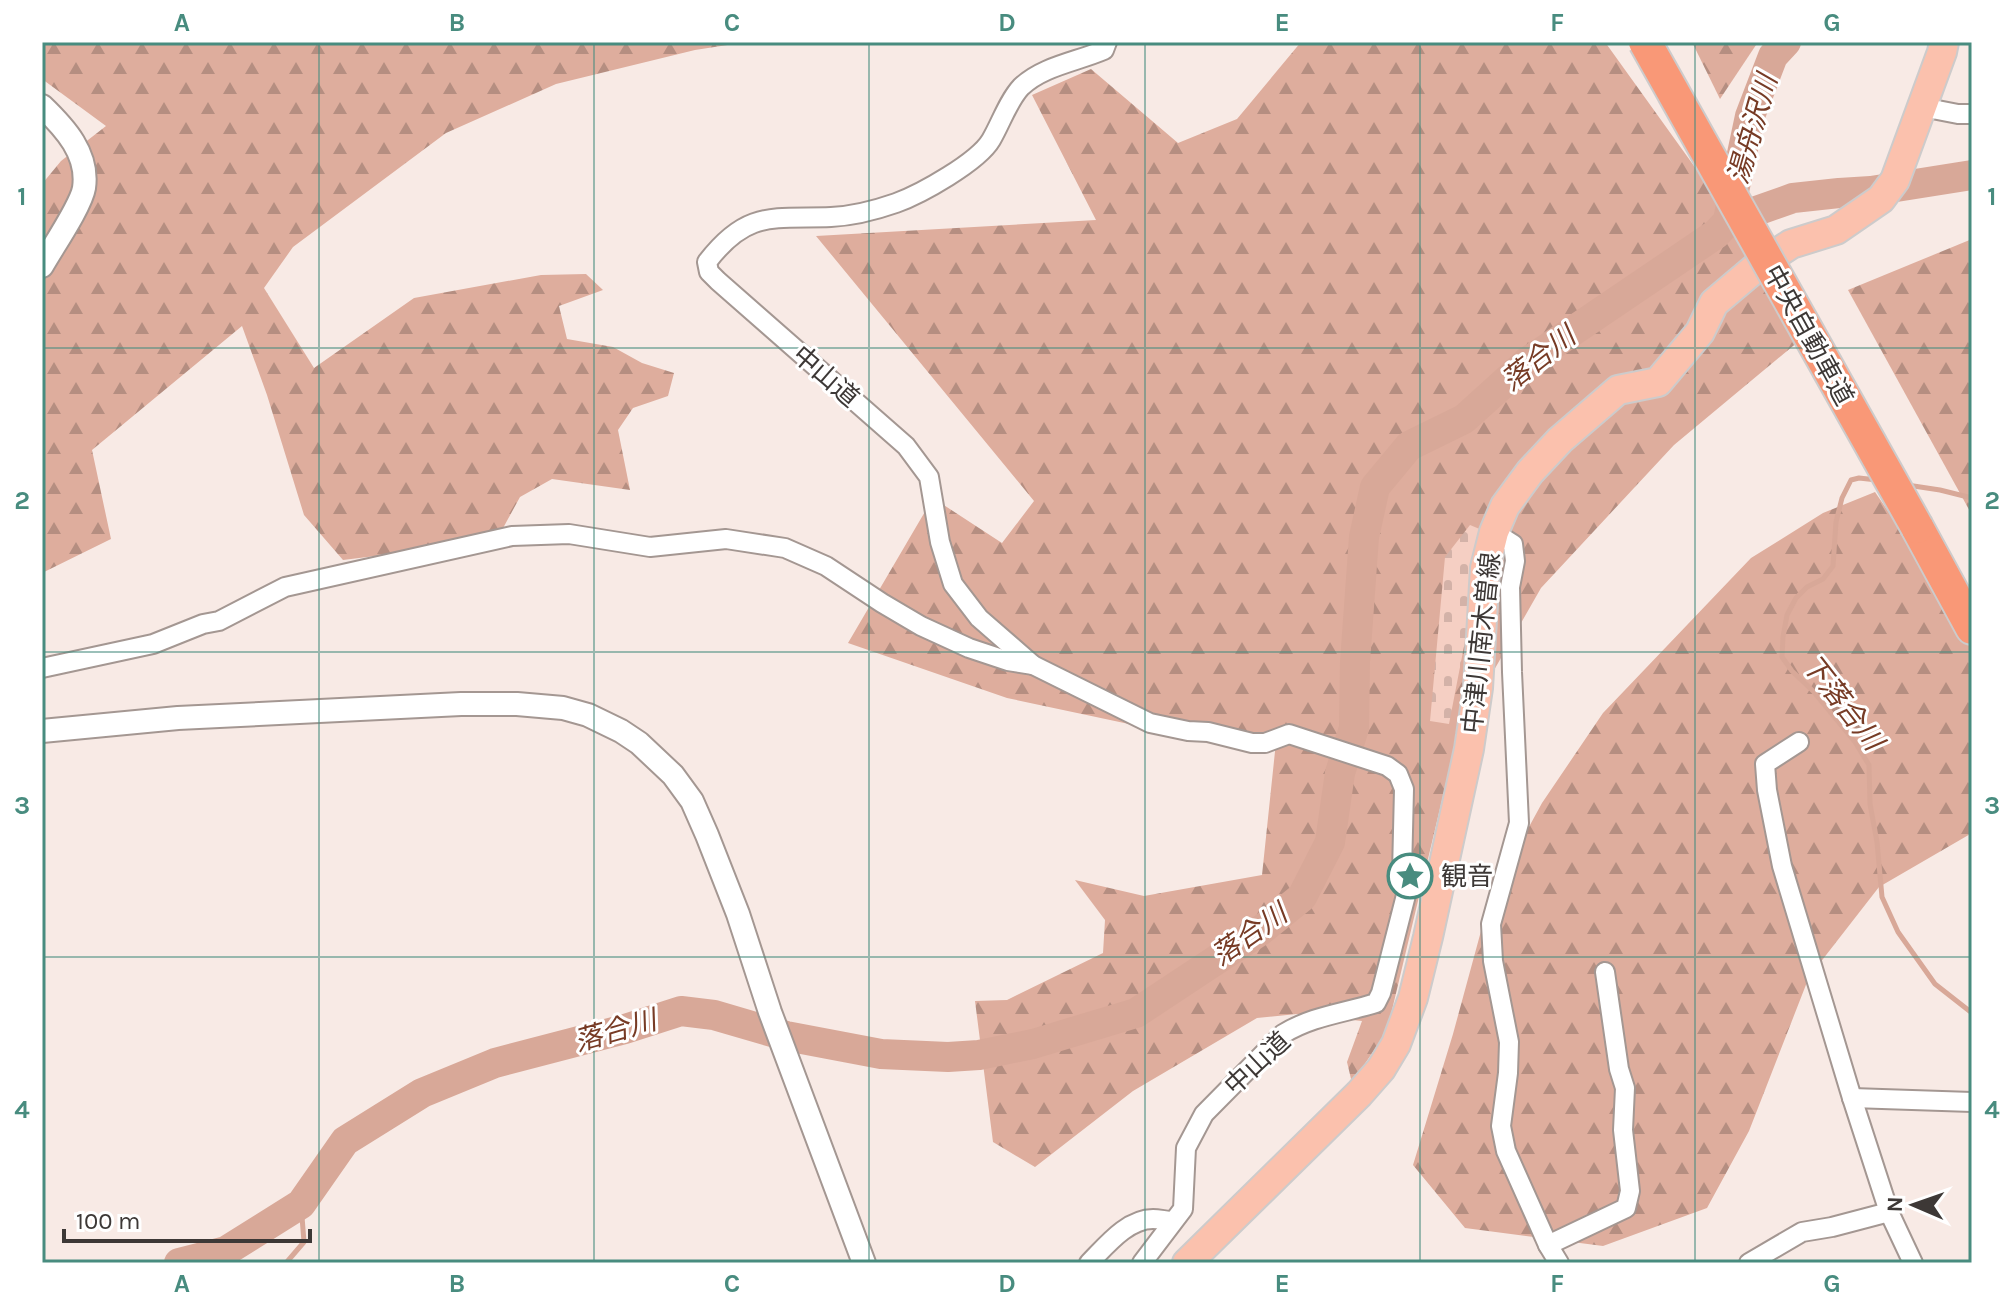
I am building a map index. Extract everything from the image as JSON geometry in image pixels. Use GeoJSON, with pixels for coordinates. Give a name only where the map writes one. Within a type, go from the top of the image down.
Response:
{"type":"FeatureCollection","features":[{"type":"Feature","properties":{"kind":"highway","name":"中央自動車道"},"geometry":{"type":"LineString","coordinates":[[1645,42],[1924,522],[1972,586]]}},
{"type":"Feature","properties":{"kind":"highway","name":"中央自動車道"},"geometry":{"type":"LineString","coordinates":[[1669,42],[1924,522],[1972,628]]}},
{"type":"Feature","properties":{"kind":"main road","name":"中津川南木曽線"},"geometry":{"type":"LineString","coordinates":[[1187,1263],[1359,1094],[1381,1069],[1396,1044],[1413,998],[1469,749],[1478,688],[1485,568],[1494,532],[1505,506],[1530,472],[1560,440],[1618,390],[1658,382],[1700,332],[1714,303],[1759,265],[1791,244],[1836,230],[1888,189],[1922,107],[1944,42]]}},
{"type":"Feature","properties":{"kind":"street","name":"中山道"},"geometry":{"type":"LineString","coordinates":[[1107,42],[1104,50],[1038,74],[1019,89],[989,143],[968,163],[919,192],[898,202],[834,217],[760,220],[740,229],[723,242],[707,262],[709,272],[718,281],[906,446],[929,477],[940,542],[953,584],[979,618],[1033,665],[1150,723],[1252,743],[1265,743],[1289,734],[1387,766],[1398,774],[1404,789],[1402,873],[1406,895],[1376,1003],[1329,1014],[1283,1034],[1204,1114],[1186,1148],[1183,1209],[1142,1263]]}},
{"type":"Feature","properties":{"kind":"street"},"geometry":{"type":"LineString","coordinates":[[42,106],[75,144],[81,159],[84,187],[42,266]]}},
{"type":"Feature","properties":{"kind":"street"},"geometry":{"type":"LineString","coordinates":[[1922,107],[1972,114]]}},
{"type":"Feature","properties":{"kind":"street"},"geometry":{"type":"LineString","coordinates":[[1494,532],[1513,544],[1515,561],[1510,587],[1519,823],[1491,924],[1493,961],[1509,1042],[1501,1126],[1506,1151],[1559,1263]]}},
{"type":"Feature","properties":{"kind":"street"},"geometry":{"type":"LineString","coordinates":[[42,668],[153,644],[203,624],[219,621],[285,587],[512,536],[569,534],[650,547],[726,539],[785,548],[826,566],[921,626],[969,648],[1008,661],[1033,665]]}},
{"type":"Feature","properties":{"kind":"street"},"geometry":{"type":"LineString","coordinates":[[42,731],[178,718],[517,704],[563,708],[588,715],[621,731],[639,743],[673,775],[692,801],[738,914],[770,1012],[864,1263]]}},
{"type":"Feature","properties":{"kind":"street"},"geometry":{"type":"LineString","coordinates":[[1799,742],[1765,764],[1782,866],[1889,1212],[1913,1263]]}},
{"type":"Feature","properties":{"kind":"street"},"geometry":{"type":"LineString","coordinates":[[1548,1245],[1626,1208],[1630,1191],[1623,1130],[1625,1088],[1619,1069],[1605,972]]}},
{"type":"Feature","properties":{"kind":"street"},"geometry":{"type":"LineString","coordinates":[[1852,1098],[1972,1102]]}},
{"type":"Feature","properties":{"kind":"street"},"geometry":{"type":"LineString","coordinates":[[1749,1263],[1802,1232],[1889,1212]]}},
{"type":"Feature","properties":{"kind":"street"},"geometry":{"type":"LineString","coordinates":[[1089,1263],[1134,1223],[1154,1219],[1173,1221]]}},
{"type":"Feature","properties":{"kind":"green space"},"geometry":{"type":"Polygon","coordinates":[[[42,42],[747,42],[695,50],[556,84],[446,133],[293,247],[264,288],[314,368],[414,298],[541,275],[586,274],[603,290],[559,306],[567,339],[613,347],[642,363],[674,373],[668,396],[633,408],[618,430],[630,490],[552,479],[520,497],[496,541],[343,560],[304,515],[242,326],[92,450],[111,539],[42,573],[42,184],[61,161],[106,126],[42,79],[42,42]]]}},
{"type":"Feature","properties":{"kind":"green space"},"geometry":{"type":"Polygon","coordinates":[[[1301,42],[1605,42],[1781,287],[1799,341],[1674,445],[1541,588],[1458,733],[1387,1031],[1352,1083],[1347,1062],[1362,1021],[1297,1014],[1257,1018],[1133,1091],[1035,1167],[993,1142],[975,1001],[1007,1000],[1103,953],[1105,920],[1075,880],[1144,896],[1262,875],[1276,742],[1143,727],[1007,698],[848,643],[933,498],[1002,543],[1034,501],[816,236],[1096,220],[1032,95],[1091,69],[1178,143],[1237,119],[1301,42]]]}},
{"type":"Feature","properties":{"kind":"green space"},"geometry":{"type":"Polygon","coordinates":[[[1692,42],[1758,42],[1720,99],[1692,42]]]}},
{"type":"Feature","properties":{"kind":"green space"},"geometry":{"type":"Polygon","coordinates":[[[1972,239],[1972,515],[1848,290],[1972,239]]]}},
{"type":"Feature","properties":{"kind":"green space"},"geometry":{"type":"Polygon","coordinates":[[[1875,492],[1931,574],[1972,648],[1972,833],[1879,887],[1809,977],[1749,1131],[1707,1208],[1603,1246],[1465,1228],[1413,1165],[1490,898],[1542,803],[1603,713],[1751,558],[1823,513],[1875,492]]]}},
{"type":"Feature","properties":{"kind":"green space"},"geometry":{"type":"Polygon","coordinates":[[[1470,525],[1482,530],[1449,724],[1430,721],[1445,557],[1470,525]]]}},
{"type":"Feature","properties":{"kind":"waterway","name":"湯舟沢川"},"geometry":{"type":"LineString","coordinates":[[1729,215],[1750,116],[1773,56],[1786,42]]}},
{"type":"Feature","properties":{"kind":"waterway","name":"落合川"},"geometry":{"type":"LineString","coordinates":[[179,1263],[226,1251],[301,1204],[345,1141],[422,1093],[495,1063],[681,1011],[714,1015],[786,1036],[881,1054],[948,1057],[979,1055],[1033,1044],[1136,1013],[1260,931],[1302,897],[1330,842],[1340,773],[1354,728],[1355,662],[1364,537],[1375,487],[1409,446],[1464,419],[1527,362],[1716,234],[1728,221],[1793,198],[1871,191],[1972,175]]}},
{"type":"Feature","properties":{"kind":"waterway","name":"下落合川"},"geometry":{"type":"LineString","coordinates":[[1877,480],[1851,480],[1842,498],[1836,522],[1833,566],[1823,579],[1807,587],[1796,598],[1787,615],[1782,657],[1855,742],[1869,765],[1870,804],[1882,897],[1898,932],[1935,984],[1972,1013]]}},
{"type":"Feature","properties":{"kind":"waterway","name":"下落合川"},"geometry":{"type":"LineString","coordinates":[[1907,485],[1972,498]]}},
{"type":"Feature","properties":{"kind":"waterway"},"geometry":{"type":"LineString","coordinates":[[286,1263],[304,1242],[301,1204]]}},
{"type":"Feature","properties":{"kind":"place","name":"観音"},"geometry":{"type":"Point","coordinates":[1410,876]}}]}
